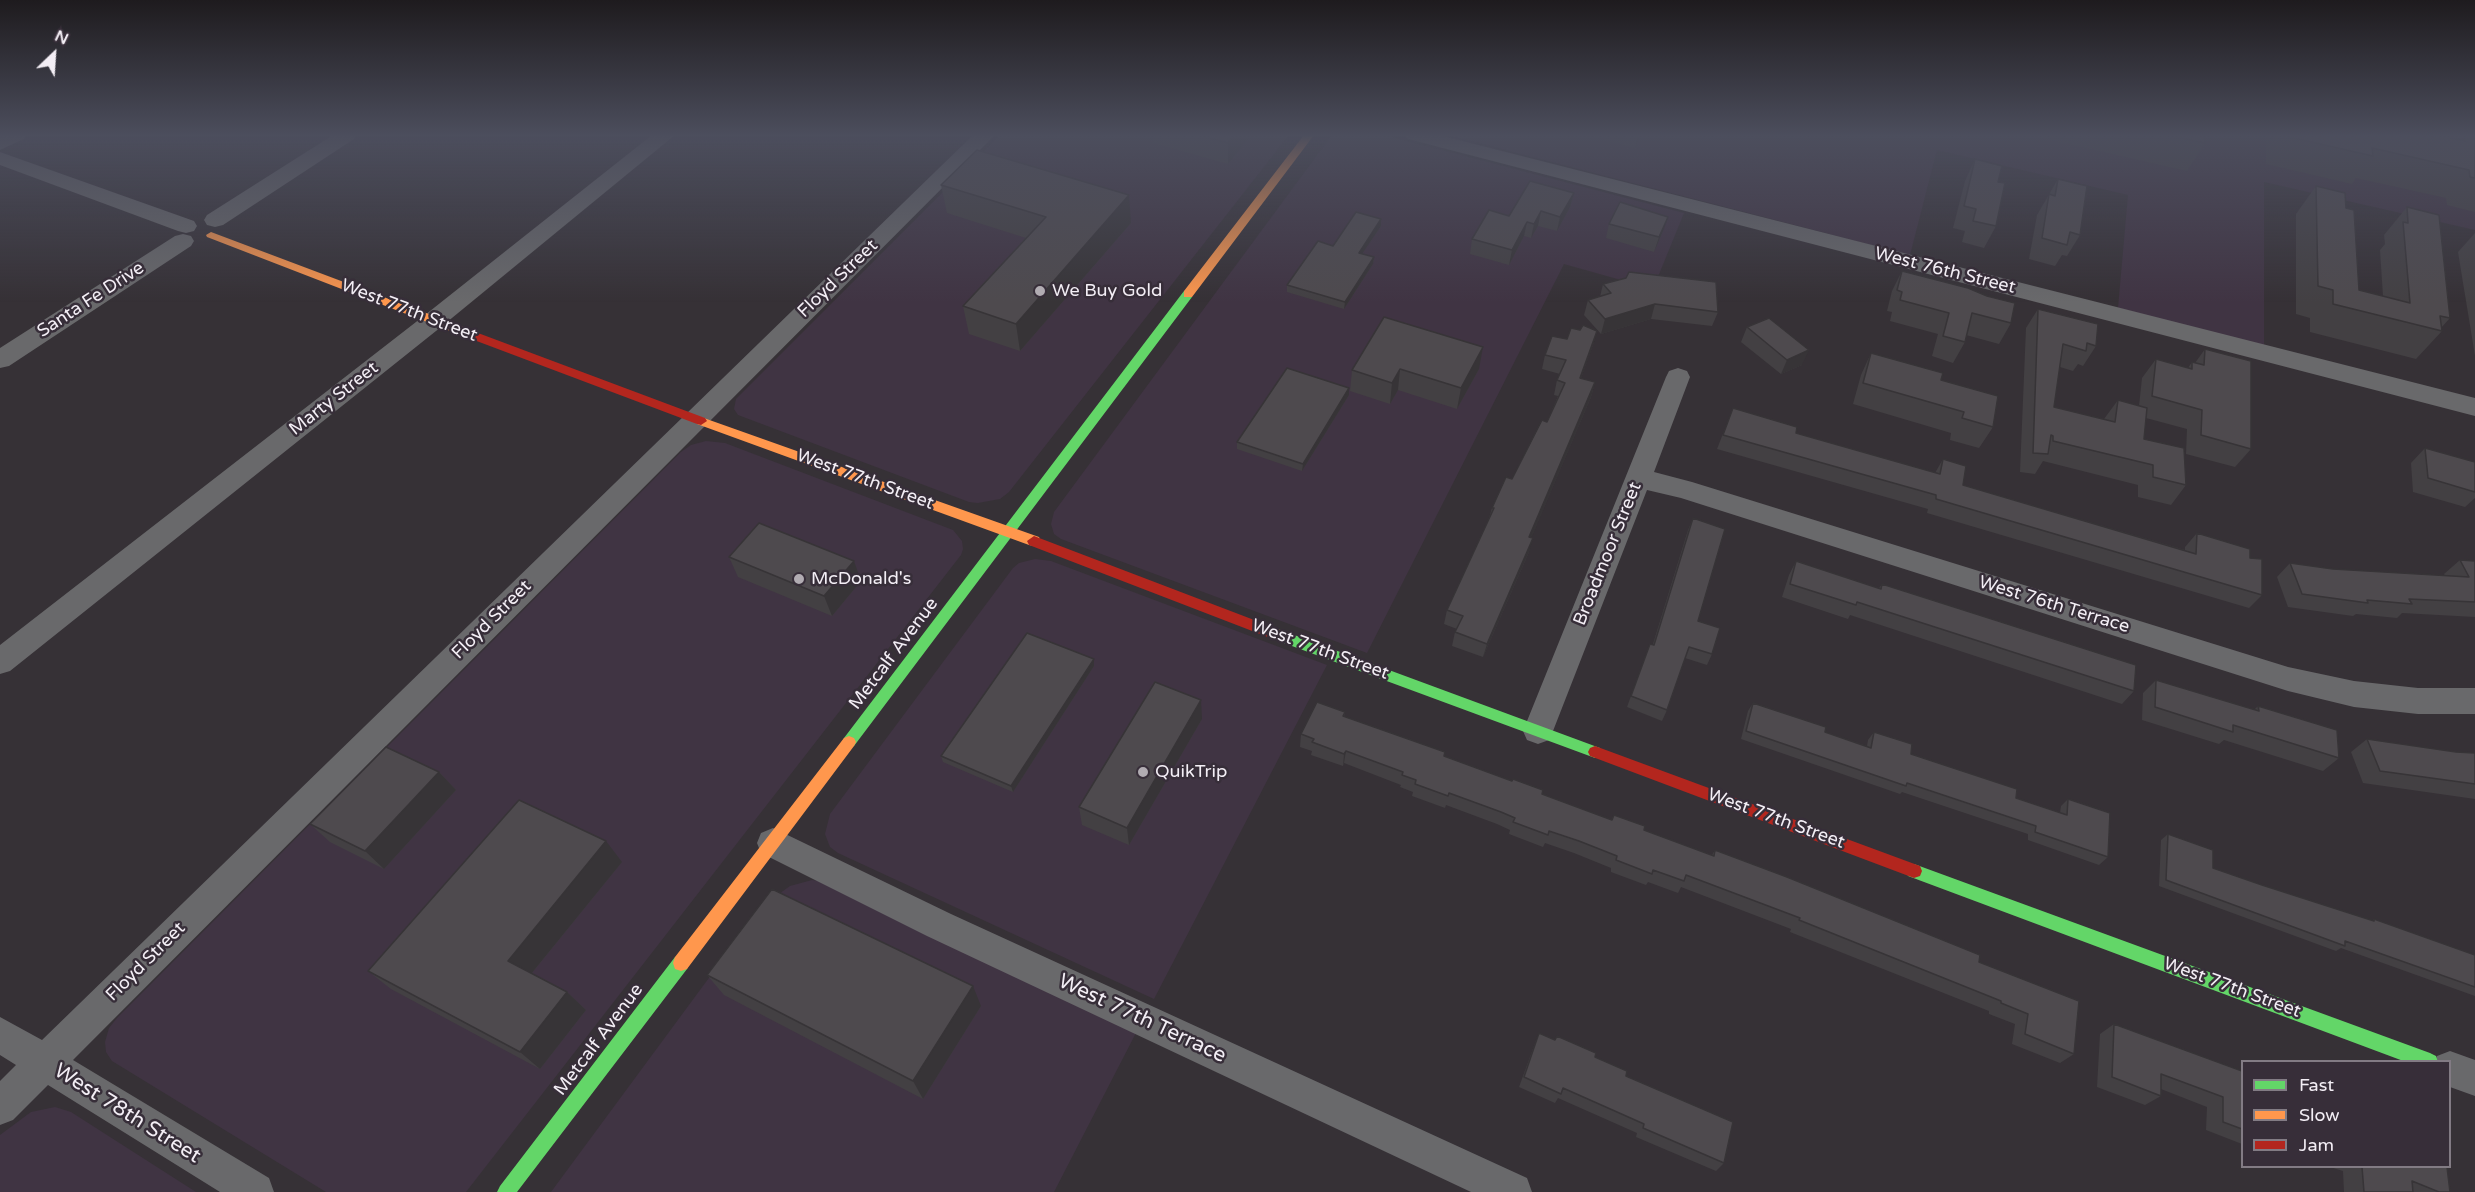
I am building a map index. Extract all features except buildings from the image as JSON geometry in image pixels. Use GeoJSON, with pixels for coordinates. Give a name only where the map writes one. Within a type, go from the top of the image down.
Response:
{"type":"FeatureCollection","features":[{"type":"Feature","properties":{"kind":"street"},"geometry":{"type":"LineString","coordinates":[[80,191],[185,233],[194,242],[267,191]]}},
{"type":"Feature","properties":{"kind":"street","name":"Marty Street"},"geometry":{"type":"LineString","coordinates":[[0,662],[596,191]]}},
{"type":"Feature","properties":{"kind":"street","name":"Floyd Street"},"geometry":{"type":"LineString","coordinates":[[0,1107],[927,191]]}},
{"type":"Feature","properties":{"kind":"street","name":"Metcalf Avenue"},"geometry":{"type":"LineString","coordinates":[[506,1192],[1010,532],[1266,191]]}},
{"type":"Feature","properties":{"kind":"street","name":"West 76th Street"},"geometry":{"type":"LineString","coordinates":[[1632,191],[2475,407]]}},
{"type":"Feature","properties":{"kind":"street","name":"West 77th Street"},"geometry":{"type":"LineString","coordinates":[[213,228],[433,321],[695,419],[1010,532],[1219,613],[2425,1060]]}},
{"type":"Feature","properties":{"kind":"street","name":"Santa Fe Drive"},"geometry":{"type":"LineString","coordinates":[[0,360],[185,233]]}},
{"type":"Feature","properties":{"kind":"street","name":"Broadmoor Street"},"geometry":{"type":"LineString","coordinates":[[1538,731],[1678,377]]}},
{"type":"Feature","properties":{"kind":"street","name":"West 76th Terrace"},"geometry":{"type":"LineString","coordinates":[[1638,478],[1683,489],[2288,679],[2365,695],[2418,702],[2475,701]]}},
{"type":"Feature","properties":{"kind":"street","name":"West 77th Terrace"},"geometry":{"type":"LineString","coordinates":[[773,843],[939,925],[1513,1192]]}},
{"type":"Feature","properties":{"kind":"street","name":"West 78th Street"},"geometry":{"type":"LineString","coordinates":[[0,1035],[255,1192]]}},
{"type":"Feature","properties":{"kind":"street"},"geometry":{"type":"LineString","coordinates":[[2451,1069],[2475,1078]]}},
{"type":"Feature","properties":{"kind":"shaded area"},"geometry":{"type":"Polygon","coordinates":[[[944,191],[1245,191],[1009,492],[1000,499],[978,503],[969,502],[738,415],[734,409],[736,399],[944,191]]]}},
{"type":"Feature","properties":{"kind":"shaded area"},"geometry":{"type":"Polygon","coordinates":[[[1291,191],[1598,191],[1684,213],[1653,289],[1564,264],[1367,653],[1061,539],[1054,534],[1051,524],[1054,512],[1291,191]]]}},
{"type":"Feature","properties":{"kind":"shaded area"},"geometry":{"type":"Polygon","coordinates":[[[1662,191],[1927,191],[1910,255],[1662,191]]]}},
{"type":"Feature","properties":{"kind":"shaded area"},"geometry":{"type":"Polygon","coordinates":[[[2109,191],[2264,191],[2264,346],[2118,308],[2128,195],[2109,191]]]}},
{"type":"Feature","properties":{"kind":"shaded area"},"geometry":{"type":"Polygon","coordinates":[[[2302,191],[2475,191],[2475,230],[2302,191]]]}},
{"type":"Feature","properties":{"kind":"shaded area"},"geometry":{"type":"Polygon","coordinates":[[[706,441],[725,443],[953,530],[962,541],[963,549],[961,555],[466,1192],[326,1192],[112,1061],[106,1052],[105,1042],[109,1028],[117,1018],[681,452],[691,445],[706,441]]]}},
{"type":"Feature","properties":{"kind":"shaded area"},"geometry":{"type":"Polygon","coordinates":[[[1035,559],[1051,561],[1327,665],[1154,999],[838,853],[830,847],[825,834],[830,814],[1013,568],[1019,563],[1035,559]]]}},
{"type":"Feature","properties":{"kind":"shaded area"},"geometry":{"type":"Polygon","coordinates":[[[812,880],[826,882],[1138,1029],[1054,1192],[551,1192],[762,906],[790,886],[812,880]]]}},
{"type":"Feature","properties":{"kind":"shaded area"},"geometry":{"type":"Polygon","coordinates":[[[55,1107],[71,1112],[196,1192],[0,1192],[0,1135],[31,1112],[55,1107]]]}},
{"type":"Feature","properties":{"kind":"traffic: fast"},"geometry":{"type":"LineString","coordinates":[[849,742],[1188,294]]}},
{"type":"Feature","properties":{"kind":"traffic: fast"},"geometry":{"type":"LineString","coordinates":[[1278,635],[1595,752]]}},
{"type":"Feature","properties":{"kind":"traffic: fast"},"geometry":{"type":"LineString","coordinates":[[1914,871],[2425,1060]]}},
{"type":"Feature","properties":{"kind":"traffic: fast"},"geometry":{"type":"LineString","coordinates":[[506,1192],[681,963]]}},
{"type":"Feature","properties":{"kind":"traffic: slow"},"geometry":{"type":"LineString","coordinates":[[1188,294],[1267,191]]}},
{"type":"Feature","properties":{"kind":"traffic: slow"},"geometry":{"type":"LineString","coordinates":[[211,235],[462,331]]}},
{"type":"Feature","properties":{"kind":"traffic: slow"},"geometry":{"type":"LineString","coordinates":[[701,421],[1034,541]]}},
{"type":"Feature","properties":{"kind":"traffic: slow"},"geometry":{"type":"LineString","coordinates":[[681,963],[849,742]]}},
{"type":"Feature","properties":{"kind":"traffic: jam"},"geometry":{"type":"LineString","coordinates":[[462,331],[701,421]]}},
{"type":"Feature","properties":{"kind":"traffic: jam"},"geometry":{"type":"LineString","coordinates":[[1034,541],[1278,635]]}},
{"type":"Feature","properties":{"kind":"traffic: jam"},"geometry":{"type":"LineString","coordinates":[[1595,752],[1914,871]]}},
{"type":"Feature","properties":{"kind":"place","name":"We Buy Gold"},"geometry":{"type":"Point","coordinates":[1040,291]}},
{"type":"Feature","properties":{"kind":"place","name":"McDonald's"},"geometry":{"type":"Point","coordinates":[799,579]}},
{"type":"Feature","properties":{"kind":"place","name":"QuikTrip"},"geometry":{"type":"Point","coordinates":[1143,772]}}]}
